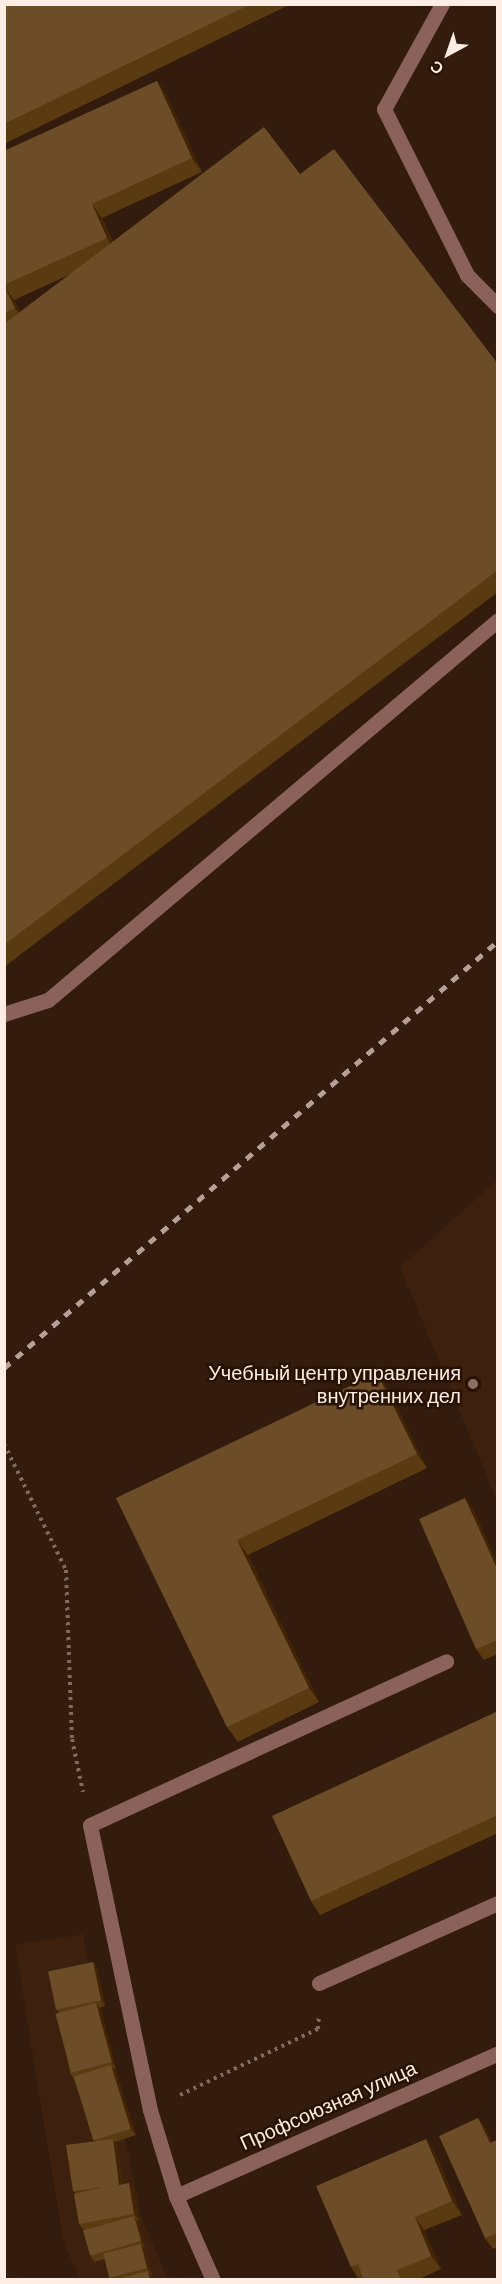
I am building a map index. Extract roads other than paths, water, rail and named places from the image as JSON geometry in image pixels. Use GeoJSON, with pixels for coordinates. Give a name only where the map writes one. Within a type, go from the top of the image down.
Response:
{"type":"FeatureCollection","features":[{"type":"Feature","properties":{"kind":"street"},"geometry":{"type":"LineString","coordinates":[[442,4],[384,109],[467,275],[498,306]]}},
{"type":"Feature","properties":{"kind":"street"},"geometry":{"type":"LineString","coordinates":[[4,1014],[48,1000],[498,620]]}},
{"type":"Feature","properties":{"kind":"street"},"geometry":{"type":"LineString","coordinates":[[213,2280],[176,2196],[150,2110],[90,1825],[447,1661]]}},
{"type":"Feature","properties":{"kind":"street"},"geometry":{"type":"LineString","coordinates":[[319,1983],[498,1902]]}},
{"type":"Feature","properties":{"kind":"street","name":"Профсоюзная улица"},"geometry":{"type":"LineString","coordinates":[[176,2196],[498,2053]]}},
{"type":"Feature","properties":{"kind":"railway"},"geometry":{"type":"LineString","coordinates":[[4,1368],[498,941]]}},
{"type":"Feature","properties":{"kind":"place","name":"Учебный центр управления внутренних дел"},"geometry":{"type":"Point","coordinates":[473,1384]}}]}
